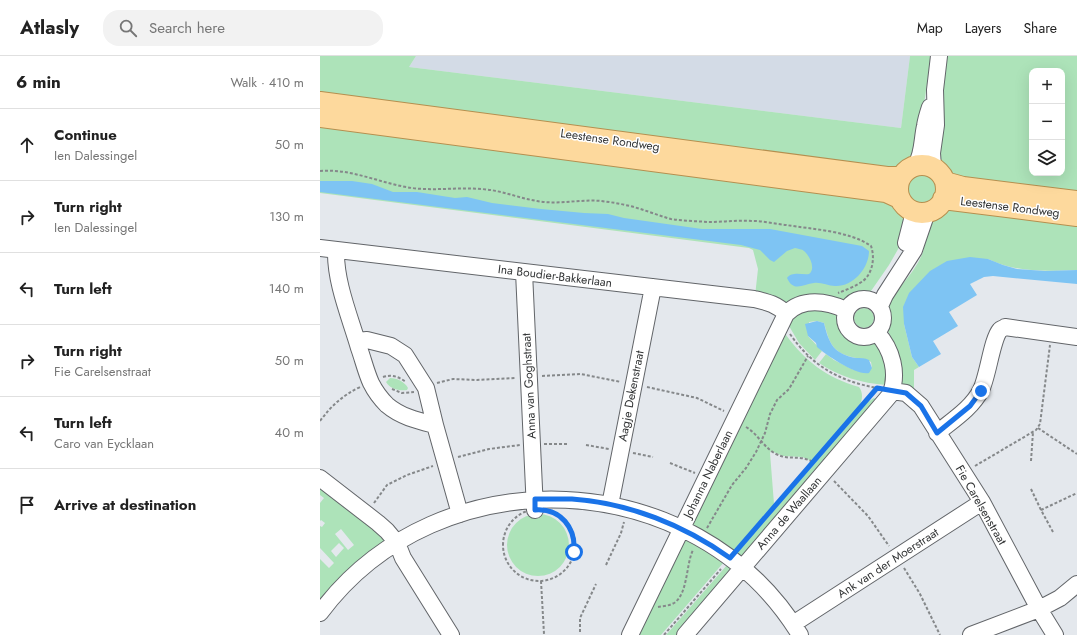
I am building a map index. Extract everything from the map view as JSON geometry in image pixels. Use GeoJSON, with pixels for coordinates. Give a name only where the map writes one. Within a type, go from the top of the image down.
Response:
{"type":"FeatureCollection","features":[{"type":"Feature","properties":{"kind":"main road","name":"Leestense Rondweg"},"geometry":{"type":"LineString","coordinates":[[320,102],[879,176],[928,178],[1077,216]]}},
{"type":"Feature","properties":{"kind":"main road","name":"Leestense Rondweg"},"geometry":{"type":"LineString","coordinates":[[320,117],[886,192],[899,198]]}},
{"type":"Feature","properties":{"kind":"main road","name":"Leestense Rondweg"},"geometry":{"type":"LineString","coordinates":[[928,178],[963,187],[1077,201]]}},
{"type":"Feature","properties":{"kind":"main road"},"geometry":{"type":"LineString","coordinates":[[928,178],[936,208],[921,212],[904,205],[899,198],[898,188],[928,178]]}},
{"type":"Feature","properties":{"kind":"street"},"geometry":{"type":"LineString","coordinates":[[928,178],[936,125],[935,90],[939,56]]}},
{"type":"Feature","properties":{"kind":"street"},"geometry":{"type":"LineString","coordinates":[[874,302],[901,254],[910,231],[921,212]]}},
{"type":"Feature","properties":{"kind":"street","name":"Ina Boudier-Bakkerlaan"},"geometry":{"type":"LineString","coordinates":[[320,248],[653,287],[766,302],[776,305],[784,318]]}},
{"type":"Feature","properties":{"kind":"street"},"geometry":{"type":"LineString","coordinates":[[336,250],[336,261],[340,284],[357,341],[381,399],[397,412],[412,419],[435,425]]}},
{"type":"Feature","properties":{"kind":"street","name":"Anna van Goghstraat"},"geometry":{"type":"LineString","coordinates":[[524,272],[535,504]]}},
{"type":"Feature","properties":{"kind":"street","name":"Aagje Dekenstraat"},"geometry":{"type":"LineString","coordinates":[[610,504],[653,287]]}},
{"type":"Feature","properties":{"kind":"street"},"geometry":{"type":"LineString","coordinates":[[862,298],[874,302],[884,316],[884,322],[881,328],[877,333],[865,338],[852,333],[845,322],[846,310],[856,300],[862,298]]}},
{"type":"Feature","properties":{"kind":"street"},"geometry":{"type":"LineString","coordinates":[[784,318],[791,309],[804,303],[826,303],[846,310]]}},
{"type":"Feature","properties":{"kind":"street","name":"Johanna Naberlaan"},"geometry":{"type":"LineString","coordinates":[[630,635],[784,318]]}},
{"type":"Feature","properties":{"kind":"street"},"geometry":{"type":"LineString","coordinates":[[937,433],[970,406],[981,391],[996,338],[1000,330],[1005,328],[1077,337]]}},
{"type":"Feature","properties":{"kind":"street"},"geometry":{"type":"LineString","coordinates":[[877,333],[885,342],[891,355],[893,375],[884,389]]}},
{"type":"Feature","properties":{"kind":"street"},"geometry":{"type":"LineString","coordinates":[[357,341],[367,340],[391,346],[406,355],[416,387],[435,425],[460,514]]}},
{"type":"Feature","properties":{"kind":"street","name":"Fie Carelsenstraat"},"geometry":{"type":"LineString","coordinates":[[884,389],[906,393],[921,406],[982,502],[1039,609],[1055,635]]}},
{"type":"Feature","properties":{"kind":"street","name":"Anna de Waallaan"},"geometry":{"type":"LineString","coordinates":[[685,635],[736,563],[878,410],[884,389]]}},
{"type":"Feature","properties":{"kind":"street"},"geometry":{"type":"LineString","coordinates":[[320,478],[378,523],[397,543],[403,558],[446,633]]}},
{"type":"Feature","properties":{"kind":"street"},"geometry":{"type":"LineString","coordinates":[[320,614],[341,589],[358,572],[397,543],[427,527],[460,514],[497,504],[535,504],[573,500],[610,504],[654,517],[700,538],[736,563],[760,585],[796,629]]}},
{"type":"Feature","properties":{"kind":"street","name":"Ank van der Moerstraat"},"geometry":{"type":"LineString","coordinates":[[796,629],[982,502]]}},
{"type":"Feature","properties":{"kind":"street"},"geometry":{"type":"LineString","coordinates":[[971,635],[1039,609],[1060,598],[1077,584]]}},
{"type":"Feature","properties":{"kind":"path"},"geometry":{"type":"LineString","coordinates":[[320,171],[336,171],[416,189],[442,190],[465,188],[497,190],[538,202],[571,202],[591,200],[626,205],[677,220],[708,222],[754,221],[813,229],[863,240],[871,246],[873,257],[868,276],[863,281],[831,296],[826,303]]}},
{"type":"Feature","properties":{"kind":"path"},"geometry":{"type":"LineString","coordinates":[[784,318],[795,342],[822,368],[852,382],[884,389]]}},
{"type":"Feature","properties":{"kind":"path"},"geometry":{"type":"LineString","coordinates":[[964,473],[1038,428],[1040,424],[1051,334]]}},
{"type":"Feature","properties":{"kind":"path"},"geometry":{"type":"LineString","coordinates":[[639,617],[658,608],[674,603],[677,600],[685,583],[689,557],[732,485],[751,460],[765,433],[770,414],[777,400],[789,389],[808,356]]}},
{"type":"Feature","properties":{"kind":"path"},"geometry":{"type":"LineString","coordinates":[[320,421],[342,397],[373,381],[388,376],[395,376],[416,387],[453,379],[477,380],[581,374],[697,398],[736,418],[771,451],[780,456],[800,457],[813,462]]}},
{"type":"Feature","properties":{"kind":"path"},"geometry":{"type":"LineString","coordinates":[[373,381],[381,381],[388,388],[398,392],[406,393],[418,390],[416,387]]}},
{"type":"Feature","properties":{"kind":"path"},"geometry":{"type":"LineString","coordinates":[[664,635],[736,563],[813,462],[884,389]]}},
{"type":"Feature","properties":{"kind":"path"},"geometry":{"type":"LineString","coordinates":[[1038,428],[1077,454]]}},
{"type":"Feature","properties":{"kind":"path"},"geometry":{"type":"LineString","coordinates":[[1031,461],[1033,432]]}},
{"type":"Feature","properties":{"kind":"path"},"geometry":{"type":"LineString","coordinates":[[670,463],[706,478]]}},
{"type":"Feature","properties":{"kind":"path"},"geometry":{"type":"LineString","coordinates":[[1031,489],[1053,532]]}},
{"type":"Feature","properties":{"kind":"path"},"geometry":{"type":"LineString","coordinates":[[1041,510],[1077,493]]}},
{"type":"Feature","properties":{"kind":"path"},"geometry":{"type":"LineString","coordinates":[[535,504],[555,513],[563,519],[573,534],[574,543],[572,556],[566,568],[550,579],[541,580],[533,580],[517,573],[510,567],[503,551],[505,534],[508,526],[514,519],[535,504]]}},
{"type":"Feature","properties":{"kind":"path"},"geometry":{"type":"LineString","coordinates":[[606,565],[621,533],[624,522]]}},
{"type":"Feature","properties":{"kind":"path"},"geometry":{"type":"LineString","coordinates":[[541,580],[544,634]]}},
{"type":"Feature","properties":{"kind":"path"},"geometry":{"type":"LineString","coordinates":[[580,632],[580,618],[596,584]]}},
{"type":"Feature","properties":{"kind":"shaded area"},"geometry":{"type":"Polygon","coordinates":[[[416,56],[910,56],[901,128],[409,67],[416,56]]]}},
{"type":"Feature","properties":{"kind":"green space"},"geometry":{"type":"Polygon","coordinates":[[[320,56],[416,56],[409,67],[901,128],[910,56],[931,56],[919,139],[914,158],[902,167],[897,174],[320,98],[320,56]]]}},
{"type":"Feature","properties":{"kind":"green space"},"geometry":{"type":"Polygon","coordinates":[[[946,56],[1077,56],[1077,195],[950,180],[947,172],[937,162],[937,142],[946,56]]]}},
{"type":"Feature","properties":{"kind":"green space"},"geometry":{"type":"Polygon","coordinates":[[[320,122],[877,196],[899,207],[906,216],[901,244],[871,291],[856,292],[840,301],[789,304],[755,296],[758,269],[753,250],[749,248],[320,193],[320,122]]]}},
{"type":"Feature","properties":{"kind":"green space"},"geometry":{"type":"Polygon","coordinates":[[[922,175],[933,179],[937,190],[933,201],[922,205],[911,201],[907,190],[911,179],[922,175]]]}},
{"type":"Feature","properties":{"kind":"green space"},"geometry":{"type":"Polygon","coordinates":[[[946,207],[1077,219],[1077,270],[1042,271],[1021,269],[999,264],[988,259],[904,324],[912,357],[919,367],[914,370],[914,389],[901,384],[899,355],[887,329],[890,310],[887,303],[919,261],[924,246],[922,238],[931,217],[946,207]]]}},
{"type":"Feature","properties":{"kind":"green space"},"geometry":{"type":"Polygon","coordinates":[[[816,307],[838,314],[841,328],[849,338],[861,343],[878,343],[887,358],[886,385],[868,383],[843,376],[819,363],[826,354],[834,360],[854,370],[872,368],[871,362],[848,356],[837,350],[830,342],[824,323],[817,321],[809,322],[808,336],[822,351],[815,360],[799,343],[789,326],[790,316],[816,307]]]}},
{"type":"Feature","properties":{"kind":"green space"},"geometry":{"type":"Polygon","coordinates":[[[864,308],[871,311],[874,318],[871,325],[864,328],[857,325],[854,318],[857,311],[864,308]]]}},
{"type":"Feature","properties":{"kind":"green space"},"geometry":{"type":"Polygon","coordinates":[[[784,334],[809,361],[837,379],[859,387],[862,394],[862,399],[859,406],[812,461],[802,457],[783,456],[771,451],[774,504],[733,551],[690,524],[784,334]]]}},
{"type":"Feature","properties":{"kind":"green space"},"geometry":{"type":"Polygon","coordinates":[[[390,378],[403,382],[408,388],[407,390],[392,388],[386,382],[390,378]]]}},
{"type":"Feature","properties":{"kind":"green space"},"geometry":{"type":"Polygon","coordinates":[[[874,398],[877,400],[743,559],[736,554],[868,402],[874,398]]]}},
{"type":"Feature","properties":{"kind":"green space"},"geometry":{"type":"Polygon","coordinates":[[[320,485],[379,530],[385,542],[351,570],[320,602],[320,559],[329,568],[334,563],[320,548],[320,526],[322,527],[325,523],[321,520],[320,521],[320,503],[324,498],[320,495],[320,485]],[[341,529],[335,534],[348,550],[354,545],[341,529]],[[339,543],[331,551],[336,557],[344,548],[339,543]]]}},
{"type":"Feature","properties":{"kind":"green space"},"geometry":{"type":"Polygon","coordinates":[[[532,514],[544,514],[560,523],[567,533],[569,545],[567,557],[560,567],[544,576],[532,576],[521,571],[512,562],[507,551],[507,539],[512,528],[521,519],[532,514]]]}},
{"type":"Feature","properties":{"kind":"green space"},"geometry":{"type":"Polygon","coordinates":[[[683,537],[724,562],[661,635],[635,635],[683,537]]]}},
{"type":"Feature","properties":{"kind":"green space"},"geometry":{"type":"Polygon","coordinates":[[[727,565],[732,569],[679,635],[666,635],[727,565]]]}},
{"type":"Feature","properties":{"kind":"water"},"geometry":{"type":"Polygon","coordinates":[[[320,181],[352,181],[372,184],[393,192],[417,192],[455,198],[467,197],[492,203],[541,209],[608,214],[624,218],[702,229],[770,229],[862,246],[869,251],[863,270],[854,280],[848,283],[835,286],[817,283],[796,286],[790,283],[787,278],[794,274],[809,274],[812,266],[806,253],[795,248],[787,251],[774,262],[760,250],[741,245],[320,192],[320,181]]]}},
{"type":"Feature","properties":{"kind":"water"},"geometry":{"type":"Polygon","coordinates":[[[970,257],[988,259],[1017,269],[1045,271],[1077,270],[1077,284],[993,276],[984,277],[970,284],[977,295],[949,312],[958,326],[933,341],[941,354],[919,367],[912,357],[904,324],[903,307],[909,293],[930,271],[947,261],[970,257]]]}},
{"type":"Feature","properties":{"kind":"water"},"geometry":{"type":"Polygon","coordinates":[[[817,321],[824,323],[828,337],[834,347],[842,354],[869,360],[872,368],[869,373],[857,371],[834,360],[817,347],[816,343],[808,336],[805,324],[817,321]]]}},
{"type":"Feature","properties":{"kind":"route"},"geometry":{"type":"LineString","coordinates":[[574,552],[573,534],[569,526],[555,513],[547,510],[535,510],[535,499],[573,500],[610,504],[627,508],[654,517],[700,538],[730,558],[877,388],[906,393],[921,406],[937,433],[970,406],[981,391]]}}]}
